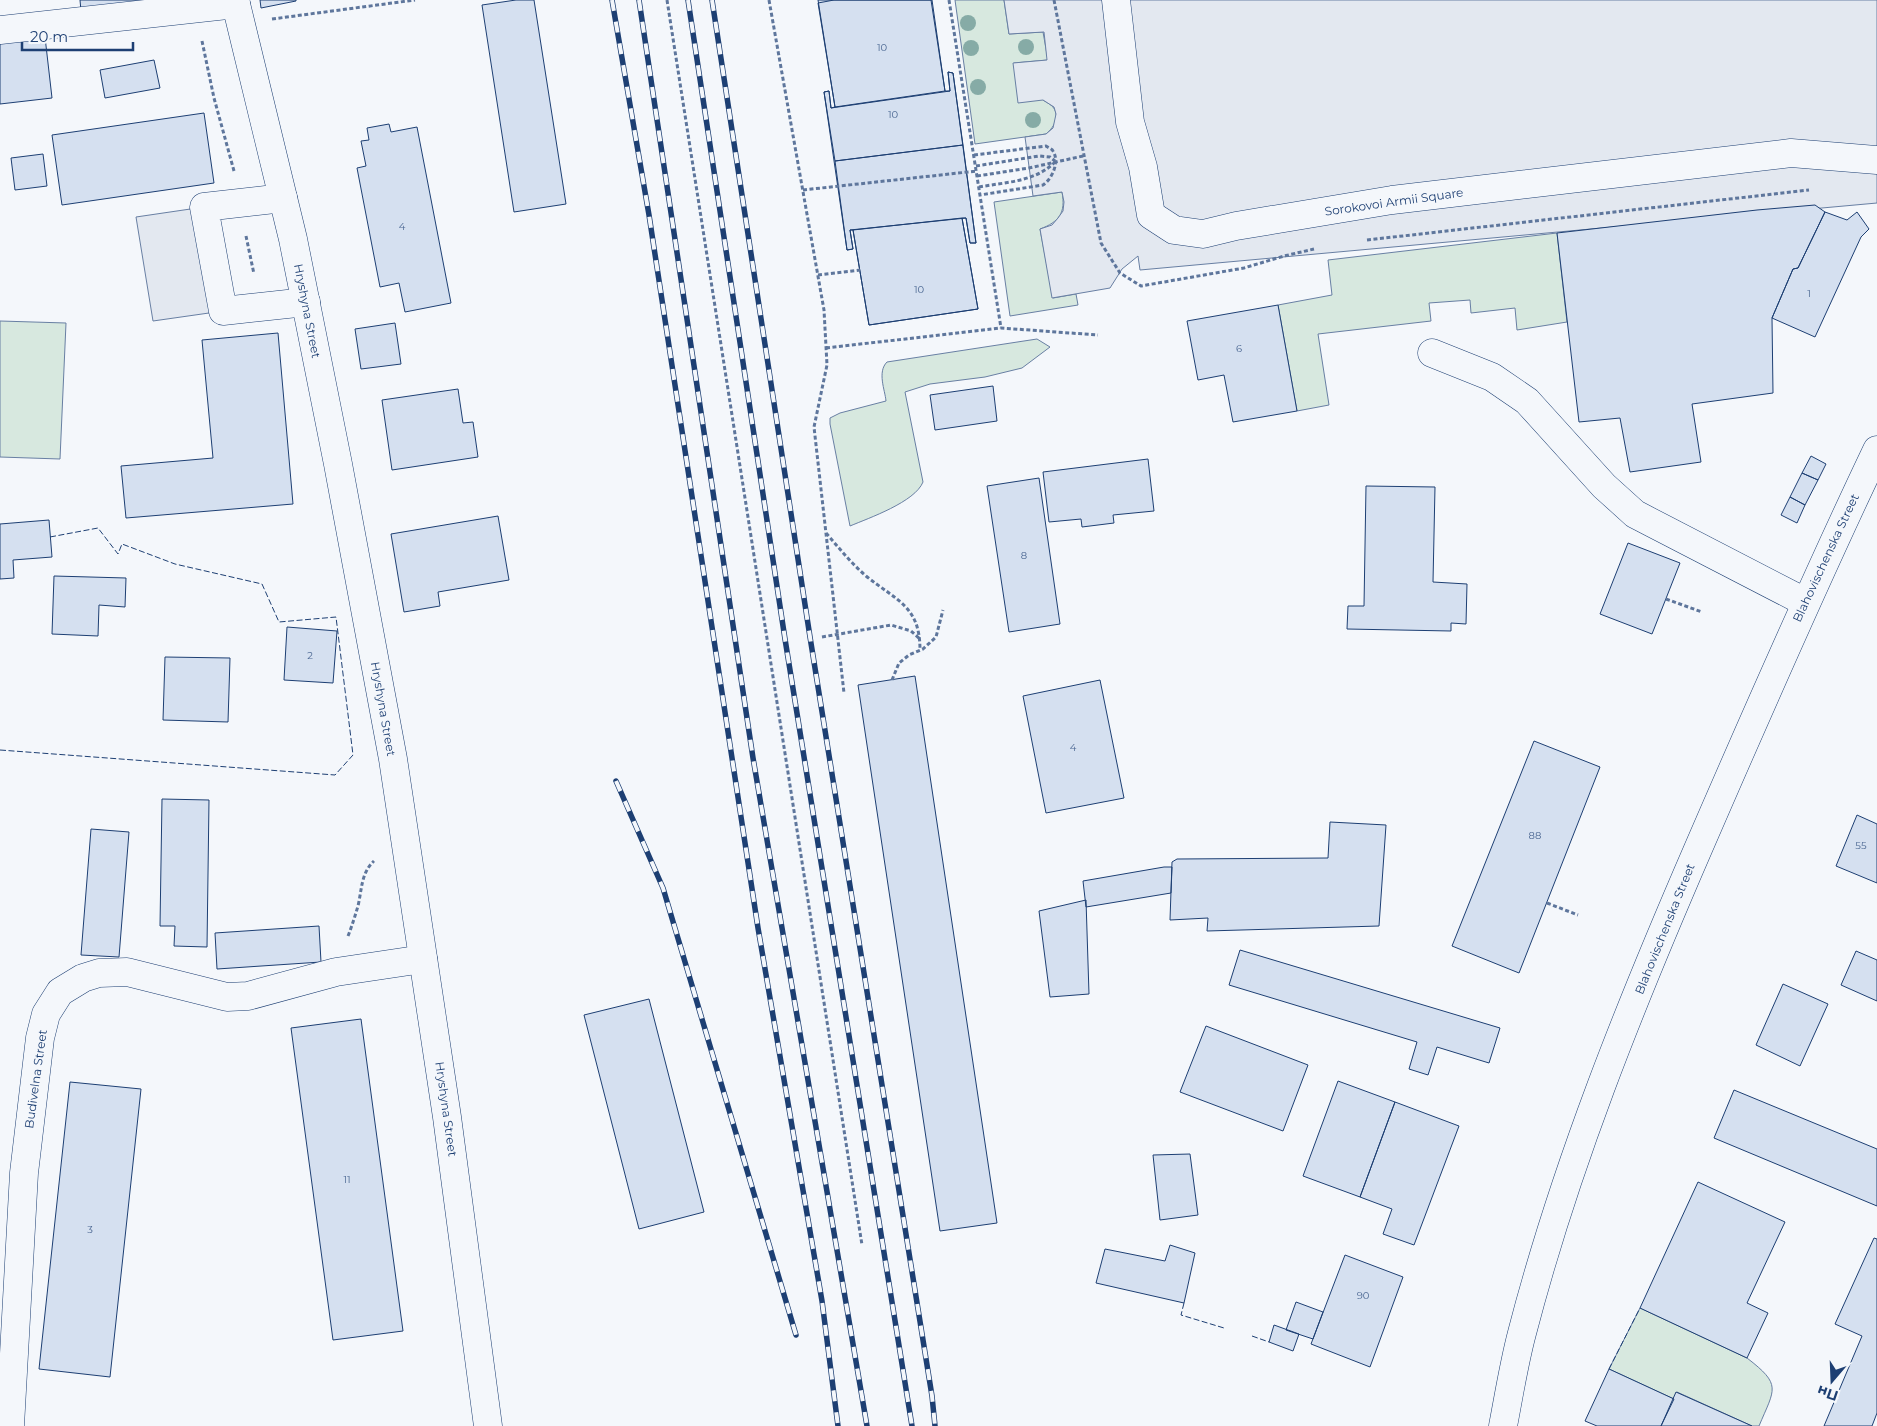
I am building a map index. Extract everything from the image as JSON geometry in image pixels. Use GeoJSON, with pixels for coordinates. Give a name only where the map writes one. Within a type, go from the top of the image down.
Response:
{"type":"FeatureCollection","features":[{"type":"Feature","properties":{"kind":"main road","name":"Sorokovoi Armii Square"},"geometry":{"type":"LineString","coordinates":[[1124,1],[1130,122],[1143,167],[1151,215],[1174,230],[1203,234],[1392,200],[1791,153],[1877,160]]}},
{"type":"Feature","properties":{"kind":"main road"},"geometry":{"type":"LineString","coordinates":[[0,30],[237,9]]}},
{"type":"Feature","properties":{"kind":"main road","name":"Hryshyna Street"},"geometry":{"type":"LineString","coordinates":[[237,9],[306,302],[393,759],[447,1117],[488,1426]]}},
{"type":"Feature","properties":{"kind":"main road"},"geometry":{"type":"LineString","coordinates":[[283,198],[204,207],[223,311],[306,302]]}},
{"type":"Feature","properties":{"kind":"main road"},"geometry":{"type":"LineString","coordinates":[[1432,353],[1492,377],[1527,401],[1604,486],[1635,514],[1805,602]]}},
{"type":"Feature","properties":{"kind":"main road","name":"Blahovischenska Street"},"geometry":{"type":"LineString","coordinates":[[1504,1426],[1521,1336],[1550,1234],[1587,1127],[1652,955],[1805,602],[1877,450]]}},
{"type":"Feature","properties":{"kind":"main road","name":"Budivelna Street"},"geometry":{"type":"LineString","coordinates":[[10,1426],[24,1173],[40,1038],[46,1014],[60,992],[83,978],[99,974],[127,972],[227,997],[248,996],[336,972],[423,959]]}},
{"type":"Feature","properties":{"kind":"path"},"geometry":{"type":"LineString","coordinates":[[237,9],[415,0]]}},
{"type":"Feature","properties":{"kind":"path"},"geometry":{"type":"LineString","coordinates":[[667,0],[862,1245]]}},
{"type":"Feature","properties":{"kind":"path"},"geometry":{"type":"LineString","coordinates":[[769,0],[824,310],[827,365],[814,427],[844,693]]}},
{"type":"Feature","properties":{"kind":"path"},"geometry":{"type":"LineString","coordinates":[[949,0],[1001,328]]}},
{"type":"Feature","properties":{"kind":"path"},"geometry":{"type":"LineString","coordinates":[[1054,0],[1101,243],[1120,273],[1141,286],[1244,268],[1319,248]]}},
{"type":"Feature","properties":{"kind":"path"},"geometry":{"type":"LineString","coordinates":[[974,156],[1046,146],[1053,152],[1055,161],[1054,171],[1049,181],[1043,185],[980,195]]}},
{"type":"Feature","properties":{"kind":"path"},"geometry":{"type":"LineString","coordinates":[[976,166],[1039,156],[1050,157],[1055,161]]}},
{"type":"Feature","properties":{"kind":"path"},"geometry":{"type":"LineString","coordinates":[[978,176],[1029,168],[1083,156]]}},
{"type":"Feature","properties":{"kind":"path"},"geometry":{"type":"LineString","coordinates":[[979,186],[1030,178],[1046,171],[1055,161]]}},
{"type":"Feature","properties":{"kind":"path"},"geometry":{"type":"LineString","coordinates":[[803,190],[977,171]]}},
{"type":"Feature","properties":{"kind":"path"},"geometry":{"type":"LineString","coordinates":[[1365,241],[1809,190]]}},
{"type":"Feature","properties":{"kind":"path"},"geometry":{"type":"LineString","coordinates":[[818,276],[860,270]]}},
{"type":"Feature","properties":{"kind":"path"},"geometry":{"type":"LineString","coordinates":[[826,348],[1001,328],[1098,336]]}},
{"type":"Feature","properties":{"kind":"path"},"geometry":{"type":"LineString","coordinates":[[826,532],[848,559],[907,607],[915,618],[920,639],[920,650]]}},
{"type":"Feature","properties":{"kind":"path"},"geometry":{"type":"LineString","coordinates":[[1666,599],[1702,612]]}},
{"type":"Feature","properties":{"kind":"path"},"geometry":{"type":"LineString","coordinates":[[892,680],[899,663],[920,650],[936,636],[943,610]]}},
{"type":"Feature","properties":{"kind":"path"},"geometry":{"type":"LineString","coordinates":[[822,637],[890,625],[911,630],[920,639]]}},
{"type":"Feature","properties":{"kind":"path"},"geometry":{"type":"LineString","coordinates":[[324,976],[345,944],[358,904],[364,876],[368,866],[375,860]]}},
{"type":"Feature","properties":{"kind":"path"},"geometry":{"type":"LineString","coordinates":[[1547,903],[1578,915]]}},
{"type":"Feature","properties":{"kind":"shaded area"},"geometry":{"type":"Polygon","coordinates":[[[955,0],[1004,0],[1009,34],[1043,32],[1048,60],[1014,63],[1036,93],[1054,109],[1056,114],[1055,123],[1046,134],[975,144],[955,0]]]}},
{"type":"Feature","properties":{"kind":"shaded area"},"geometry":{"type":"Polygon","coordinates":[[[1004,0],[1877,0],[1877,203],[1140,270],[1138,256],[1122,269],[1110,288],[1052,298],[1040,229],[1052,225],[1063,211],[1064,202],[1062,192],[1033,196],[1025,137],[1046,134],[1053,128],[1056,114],[1054,107],[1043,100],[1018,103],[1013,63],[1047,60],[1044,32],[1009,34],[1004,0]]]}},
{"type":"Feature","properties":{"kind":"shaded area"},"geometry":{"type":"Polygon","coordinates":[[[1062,192],[1063,206],[1060,216],[1052,223],[1040,229],[1053,298],[1076,294],[1078,305],[1010,316],[994,202],[1062,192]]]}},
{"type":"Feature","properties":{"kind":"shaded area"},"geometry":{"type":"Polygon","coordinates":[[[204,207],[223,311],[153,321],[136,217],[204,207]]]}},
{"type":"Feature","properties":{"kind":"shaded area"},"geometry":{"type":"Polygon","coordinates":[[[1557,233],[1567,322],[1517,330],[1515,308],[1471,313],[1470,300],[1429,303],[1431,321],[1318,334],[1329,405],[1297,411],[1278,305],[1332,295],[1328,260],[1557,233]]]}},
{"type":"Feature","properties":{"kind":"shaded area"},"geometry":{"type":"Polygon","coordinates":[[[0,321],[66,323],[60,459],[0,457],[0,321]]]}},
{"type":"Feature","properties":{"kind":"shaded area"},"geometry":{"type":"Polygon","coordinates":[[[1037,339],[1050,347],[1022,368],[985,377],[930,384],[905,392],[923,482],[911,496],[901,503],[850,526],[830,418],[840,413],[886,401],[882,371],[887,362],[1037,339]]]}},
{"type":"Feature","properties":{"kind":"shaded area"},"geometry":{"type":"Polygon","coordinates":[[[1640,1308],[1747,1358],[1758,1367],[1770,1381],[1772,1388],[1769,1403],[1759,1426],[1752,1426],[1677,1392],[1674,1399],[1609,1369],[1640,1308]]]}},
{"type":"Feature","properties":{"kind":"building"},"geometry":{"type":"Polygon","coordinates":[[[80,0],[162,0],[81,11],[80,0]]]}},
{"type":"Feature","properties":{"kind":"building"},"geometry":{"type":"Polygon","coordinates":[[[260,0],[296,0],[296,1],[261,8],[260,0]]]}},
{"type":"Feature","properties":{"kind":"building"},"geometry":{"type":"Polygon","coordinates":[[[516,0],[534,0],[566,204],[514,212],[482,5],[516,0]]]}},
{"type":"Feature","properties":{"kind":"building"},"geometry":{"type":"Polygon","coordinates":[[[818,0],[931,0],[945,91],[950,91],[948,72],[953,73],[976,243],[970,243],[966,218],[962,218],[978,309],[869,325],[853,230],[850,230],[853,249],[847,250],[824,92],[829,91],[831,108],[835,107],[818,0]]]}},
{"type":"Feature","properties":{"kind":"building"},"geometry":{"type":"Polygon","coordinates":[[[834,0],[932,0],[945,91],[835,107],[818,3],[834,0]]]}},
{"type":"Feature","properties":{"kind":"building"},"geometry":{"type":"Polygon","coordinates":[[[45,37],[52,98],[0,104],[0,42],[45,37]]]}},
{"type":"Feature","properties":{"kind":"building"},"geometry":{"type":"Polygon","coordinates":[[[154,60],[160,88],[105,98],[100,70],[154,60]]]}},
{"type":"Feature","properties":{"kind":"building"},"geometry":{"type":"Polygon","coordinates":[[[948,72],[953,73],[963,145],[835,161],[824,92],[829,91],[831,108],[950,91],[948,72]]]}},
{"type":"Feature","properties":{"kind":"building"},"geometry":{"type":"Polygon","coordinates":[[[204,113],[214,183],[62,205],[52,135],[204,113]]]}},
{"type":"Feature","properties":{"kind":"building"},"geometry":{"type":"Polygon","coordinates":[[[389,124],[391,132],[417,127],[451,303],[405,312],[399,283],[380,287],[357,168],[366,166],[361,141],[369,140],[367,128],[389,124]]]}},
{"type":"Feature","properties":{"kind":"building"},"geometry":{"type":"Polygon","coordinates":[[[963,145],[976,243],[970,243],[966,218],[850,230],[853,249],[847,250],[835,161],[963,145]]]}},
{"type":"Feature","properties":{"kind":"building"},"geometry":{"type":"Polygon","coordinates":[[[43,154],[47,186],[15,190],[11,158],[43,154]]]}},
{"type":"Feature","properties":{"kind":"building"},"geometry":{"type":"Polygon","coordinates":[[[1815,205],[1825,212],[1798,268],[1793,269],[1772,318],[1773,393],[1692,404],[1701,462],[1630,472],[1620,418],[1579,422],[1557,233],[1815,205]]]}},
{"type":"Feature","properties":{"kind":"building"},"geometry":{"type":"Polygon","coordinates":[[[1825,212],[1847,220],[1857,212],[1869,229],[1861,237],[1815,337],[1772,318],[1793,269],[1798,268],[1825,212]]]}},
{"type":"Feature","properties":{"kind":"building"},"geometry":{"type":"Polygon","coordinates":[[[962,218],[978,309],[869,325],[853,230],[962,218]]]}},
{"type":"Feature","properties":{"kind":"building"},"geometry":{"type":"Polygon","coordinates":[[[1278,305],[1297,411],[1233,422],[1224,375],[1198,380],[1187,321],[1278,305]]]}},
{"type":"Feature","properties":{"kind":"building"},"geometry":{"type":"Polygon","coordinates":[[[395,323],[401,364],[361,369],[355,329],[395,323]]]}},
{"type":"Feature","properties":{"kind":"building"},"geometry":{"type":"Polygon","coordinates":[[[278,333],[293,504],[126,518],[121,466],[213,458],[202,340],[278,333]]]}},
{"type":"Feature","properties":{"kind":"building"},"geometry":{"type":"Polygon","coordinates":[[[993,386],[997,421],[935,430],[930,395],[993,386]]]}},
{"type":"Feature","properties":{"kind":"building"},"geometry":{"type":"Polygon","coordinates":[[[458,389],[463,423],[473,422],[478,457],[392,470],[382,400],[458,389]]]}},
{"type":"Feature","properties":{"kind":"building"},"geometry":{"type":"Polygon","coordinates":[[[1811,456],[1826,464],[1818,480],[1802,473],[1811,456]]]}},
{"type":"Feature","properties":{"kind":"building"},"geometry":{"type":"Polygon","coordinates":[[[1148,459],[1154,511],[1113,515],[1114,523],[1082,527],[1081,519],[1049,522],[1043,472],[1148,459]]]}},
{"type":"Feature","properties":{"kind":"building"},"geometry":{"type":"Polygon","coordinates":[[[1802,473],[1818,480],[1805,505],[1790,497],[1802,473]]]}},
{"type":"Feature","properties":{"kind":"building"},"geometry":{"type":"Polygon","coordinates":[[[1039,478],[1060,624],[1009,632],[987,486],[1039,478]]]}},
{"type":"Feature","properties":{"kind":"building"},"geometry":{"type":"Polygon","coordinates":[[[1366,486],[1435,487],[1433,582],[1467,584],[1466,624],[1451,623],[1451,631],[1347,629],[1348,606],[1364,606],[1366,486]]]}},
{"type":"Feature","properties":{"kind":"building"},"geometry":{"type":"Polygon","coordinates":[[[1790,497],[1805,505],[1797,523],[1781,515],[1790,497]]]}},
{"type":"Feature","properties":{"kind":"building"},"geometry":{"type":"Polygon","coordinates":[[[498,516],[509,580],[438,592],[440,606],[404,612],[391,534],[498,516]]]}},
{"type":"Feature","properties":{"kind":"building"},"geometry":{"type":"Polygon","coordinates":[[[49,520],[52,557],[13,560],[14,578],[0,579],[0,524],[49,520]]]}},
{"type":"Feature","properties":{"kind":"building"},"geometry":{"type":"Polygon","coordinates":[[[1628,543],[1680,563],[1652,634],[1600,614],[1628,543]]]}},
{"type":"Feature","properties":{"kind":"building"},"geometry":{"type":"Polygon","coordinates":[[[54,576],[126,578],[125,607],[99,605],[98,636],[52,634],[54,576]]]}},
{"type":"Feature","properties":{"kind":"building"},"geometry":{"type":"Polygon","coordinates":[[[287,627],[337,631],[333,683],[284,680],[287,627]]]}},
{"type":"Feature","properties":{"kind":"building"},"geometry":{"type":"Polygon","coordinates":[[[165,657],[230,658],[228,722],[163,720],[165,657]]]}},
{"type":"Feature","properties":{"kind":"building"},"geometry":{"type":"Polygon","coordinates":[[[915,676],[997,1223],[940,1231],[858,685],[915,676]]]}},
{"type":"Feature","properties":{"kind":"building"},"geometry":{"type":"Polygon","coordinates":[[[1100,680],[1124,798],[1046,813],[1023,696],[1100,680]]]}},
{"type":"Feature","properties":{"kind":"building"},"geometry":{"type":"Polygon","coordinates":[[[1534,741],[1600,767],[1519,973],[1452,946],[1534,741]]]}},
{"type":"Feature","properties":{"kind":"building"},"geometry":{"type":"Polygon","coordinates":[[[162,799],[209,800],[207,947],[174,946],[175,926],[160,926],[162,799]]]}},
{"type":"Feature","properties":{"kind":"building"},"geometry":{"type":"Polygon","coordinates":[[[1857,815],[1877,824],[1877,883],[1836,866],[1857,815]]]}},
{"type":"Feature","properties":{"kind":"building"},"geometry":{"type":"Polygon","coordinates":[[[1330,822],[1386,825],[1379,926],[1207,931],[1208,918],[1170,920],[1172,862],[1177,859],[1328,858],[1330,822]]]}},
{"type":"Feature","properties":{"kind":"building"},"geometry":{"type":"Polygon","coordinates":[[[91,829],[129,832],[119,957],[81,955],[91,829]]]}},
{"type":"Feature","properties":{"kind":"building"},"geometry":{"type":"Polygon","coordinates":[[[1172,867],[1171,893],[1086,907],[1083,881],[1172,867]]]}},
{"type":"Feature","properties":{"kind":"building"},"geometry":{"type":"Polygon","coordinates":[[[1086,900],[1089,994],[1050,997],[1039,911],[1086,900]]]}},
{"type":"Feature","properties":{"kind":"building"},"geometry":{"type":"Polygon","coordinates":[[[319,926],[321,962],[217,969],[215,933],[319,926]]]}},
{"type":"Feature","properties":{"kind":"building"},"geometry":{"type":"Polygon","coordinates":[[[1240,950],[1500,1028],[1489,1063],[1437,1047],[1428,1075],[1409,1069],[1417,1042],[1229,985],[1240,950]]]}},
{"type":"Feature","properties":{"kind":"building"},"geometry":{"type":"Polygon","coordinates":[[[1856,951],[1877,960],[1877,1001],[1841,985],[1856,951]]]}},
{"type":"Feature","properties":{"kind":"building"},"geometry":{"type":"Polygon","coordinates":[[[1783,984],[1828,1004],[1800,1066],[1756,1045],[1783,984]]]}},
{"type":"Feature","properties":{"kind":"building"},"geometry":{"type":"Polygon","coordinates":[[[649,999],[704,1212],[639,1229],[584,1015],[649,999]]]}},
{"type":"Feature","properties":{"kind":"building"},"geometry":{"type":"Polygon","coordinates":[[[361,1019],[403,1331],[333,1340],[291,1028],[361,1019]]]}},
{"type":"Feature","properties":{"kind":"building"},"geometry":{"type":"Polygon","coordinates":[[[1206,1026],[1308,1065],[1283,1131],[1180,1092],[1206,1026]]]}},
{"type":"Feature","properties":{"kind":"building"},"geometry":{"type":"Polygon","coordinates":[[[1338,1081],[1395,1102],[1360,1197],[1303,1176],[1338,1081]]]}},
{"type":"Feature","properties":{"kind":"building"},"geometry":{"type":"Polygon","coordinates":[[[70,1082],[141,1089],[110,1377],[39,1369],[70,1082]]]}},
{"type":"Feature","properties":{"kind":"building"},"geometry":{"type":"Polygon","coordinates":[[[1734,1090],[1877,1149],[1877,1206],[1714,1138],[1734,1090]]]}},
{"type":"Feature","properties":{"kind":"building"},"geometry":{"type":"Polygon","coordinates":[[[1395,1102],[1459,1126],[1414,1245],[1383,1234],[1392,1209],[1360,1197],[1395,1102]]]}},
{"type":"Feature","properties":{"kind":"building"},"geometry":{"type":"Polygon","coordinates":[[[1190,1154],[1198,1215],[1160,1220],[1153,1155],[1190,1154]]]}},
{"type":"Feature","properties":{"kind":"building"},"geometry":{"type":"Polygon","coordinates":[[[1698,1182],[1785,1222],[1747,1303],[1768,1313],[1747,1358],[1640,1308],[1698,1182]]]}},
{"type":"Feature","properties":{"kind":"building"},"geometry":{"type":"Polygon","coordinates":[[[1874,1238],[1877,1239],[1877,1413],[1872,1426],[1824,1426],[1862,1336],[1835,1324],[1874,1238]]]}},
{"type":"Feature","properties":{"kind":"building"},"geometry":{"type":"Polygon","coordinates":[[[1170,1245],[1195,1253],[1184,1303],[1096,1283],[1105,1249],[1165,1261],[1170,1245]]]}},
{"type":"Feature","properties":{"kind":"building"},"geometry":{"type":"Polygon","coordinates":[[[1345,1255],[1403,1277],[1370,1367],[1311,1344],[1345,1255]]]}},
{"type":"Feature","properties":{"kind":"building"},"geometry":{"type":"Polygon","coordinates":[[[1296,1302],[1323,1312],[1313,1339],[1286,1330],[1296,1302]]]}},
{"type":"Feature","properties":{"kind":"building"},"geometry":{"type":"Polygon","coordinates":[[[1274,1325],[1299,1334],[1293,1351],[1269,1342],[1274,1325]]]}},
{"type":"Feature","properties":{"kind":"building"},"geometry":{"type":"Polygon","coordinates":[[[1609,1369],[1674,1399],[1661,1426],[1597,1426],[1585,1421],[1609,1369]]]}},
{"type":"Feature","properties":{"kind":"building"},"geometry":{"type":"Polygon","coordinates":[[[1676,1392],[1752,1426],[1661,1426],[1676,1392]]]}},
{"type":"Feature","properties":{"kind":"railway"},"geometry":{"type":"LineString","coordinates":[[612,0],[649,215],[758,928],[822,1301],[838,1426]]}},
{"type":"Feature","properties":{"kind":"railway"},"geometry":{"type":"LineString","coordinates":[[639,0],[753,758],[867,1426]]}},
{"type":"Feature","properties":{"kind":"railway"},"geometry":{"type":"LineString","coordinates":[[688,0],[785,639],[912,1426]]}},
{"type":"Feature","properties":{"kind":"railway"},"geometry":{"type":"LineString","coordinates":[[712,0],[810,637],[932,1396],[935,1426]]}},
{"type":"Feature","properties":{"kind":"railway"},"geometry":{"type":"LineString","coordinates":[[616,781],[663,888],[796,1335]]}},
{"type":"Feature","properties":{"kind":"fence"},"geometry":{"type":"LineString","coordinates":[[0,750],[335,775],[353,755],[336,617],[279,622],[262,584],[175,564],[122,544],[118,554],[98,528],[50,537]]}},
{"type":"Feature","properties":{"kind":"fence"},"geometry":{"type":"LineString","coordinates":[[1184,1303],[1181,1315],[1224,1328]]}},
{"type":"Feature","properties":{"kind":"fence"},"geometry":{"type":"LineString","coordinates":[[1609,1369],[1640,1308]]}},
{"type":"Feature","properties":{"kind":"fence"},"geometry":{"type":"LineString","coordinates":[[1252,1336],[1269,1342]]}}]}
